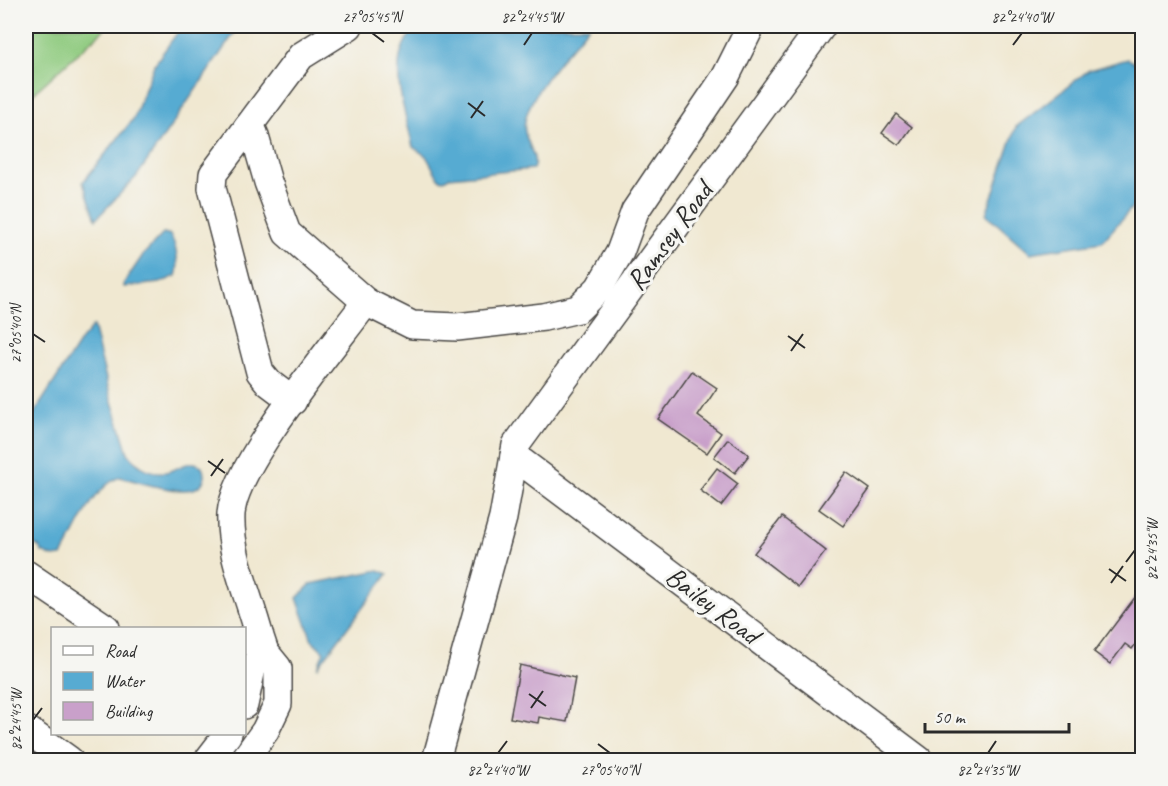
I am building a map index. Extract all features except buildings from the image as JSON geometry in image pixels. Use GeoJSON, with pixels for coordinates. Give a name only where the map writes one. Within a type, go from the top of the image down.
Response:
{"type":"FeatureCollection","features":[{"type":"Feature","properties":{"kind":"street"},"geometry":{"type":"LineString","coordinates":[[293,401],[268,382],[260,372],[212,188],[213,174],[301,56],[350,26]]}},
{"type":"Feature","properties":{"kind":"street"},"geometry":{"type":"LineString","coordinates":[[248,127],[254,133],[267,182],[288,233],[366,302],[412,325],[457,327],[544,317],[578,309],[599,288],[620,252],[635,211],[726,76],[751,26]]}},
{"type":"Feature","properties":{"kind":"street","name":"Ramsey Road"},"geometry":{"type":"LineString","coordinates":[[515,451],[822,26]]}},
{"type":"Feature","properties":{"kind":"street"},"geometry":{"type":"LineString","coordinates":[[246,696],[256,642],[235,551],[231,512],[247,466],[366,302]]}},
{"type":"Feature","properties":{"kind":"street"},"geometry":{"type":"LineString","coordinates":[[436,760],[503,518],[515,451]]}},
{"type":"Feature","properties":{"kind":"street","name":"Bailey Road"},"geometry":{"type":"LineString","coordinates":[[515,451],[920,760]]}},
{"type":"Feature","properties":{"kind":"street"},"geometry":{"type":"LineString","coordinates":[[26,574],[105,627]]}},
{"type":"Feature","properties":{"kind":"street"},"geometry":{"type":"LineString","coordinates":[[244,760],[266,730],[278,704],[278,668],[256,642]]}},
{"type":"Feature","properties":{"kind":"street"},"geometry":{"type":"LineString","coordinates":[[26,729],[69,760]]}},
{"type":"Feature","properties":{"kind":"street"},"geometry":{"type":"LineString","coordinates":[[208,760],[227,735]]}},
{"type":"Feature","properties":{"kind":"green space"},"geometry":{"type":"Polygon","coordinates":[[[26,26],[108,26],[26,100],[26,26]]]}},
{"type":"Feature","properties":{"kind":"water"},"geometry":{"type":"Polygon","coordinates":[[[182,26],[239,26],[137,176],[96,219],[83,182],[134,118],[154,65],[182,26]]]}},
{"type":"Feature","properties":{"kind":"water"},"geometry":{"type":"Polygon","coordinates":[[[419,26],[479,26],[500,30],[517,26],[589,26],[552,71],[529,109],[524,128],[534,159],[533,169],[449,177],[444,180],[439,179],[426,156],[413,147],[399,83],[399,67],[401,51],[408,38],[419,26]]]}},
{"type":"Feature","properties":{"kind":"water"},"geometry":{"type":"Polygon","coordinates":[[[1128,59],[1142,67],[1142,196],[1102,242],[1030,253],[986,214],[1016,127],[1089,70],[1128,59]]]}},
{"type":"Feature","properties":{"kind":"water"},"geometry":{"type":"Polygon","coordinates":[[[163,234],[169,234],[174,243],[177,260],[176,276],[160,283],[124,287],[124,283],[143,255],[163,234]]]}},
{"type":"Feature","properties":{"kind":"water"},"geometry":{"type":"Polygon","coordinates":[[[93,326],[110,395],[128,453],[136,463],[153,471],[166,472],[195,463],[202,466],[204,479],[198,487],[188,490],[173,490],[120,477],[110,482],[93,500],[62,556],[53,557],[42,552],[39,547],[26,539],[26,426],[81,340],[93,326]]]}},
{"type":"Feature","properties":{"kind":"water"},"geometry":{"type":"Polygon","coordinates":[[[379,570],[388,574],[317,668],[324,652],[312,640],[297,598],[311,584],[379,570]]]}}]}
